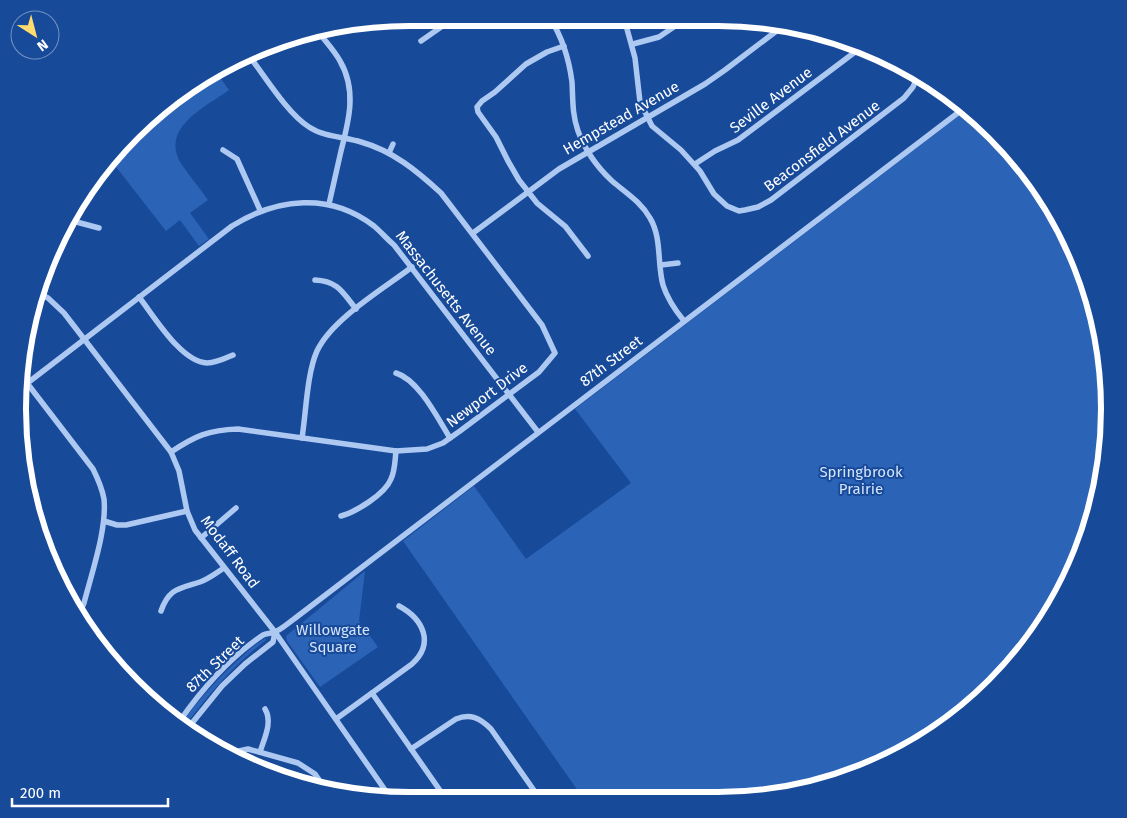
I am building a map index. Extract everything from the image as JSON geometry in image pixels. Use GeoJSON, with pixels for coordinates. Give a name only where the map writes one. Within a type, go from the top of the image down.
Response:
{"type":"FeatureCollection","features":[{"type":"Feature","properties":{"kind":"street"},"geometry":{"type":"LineString","coordinates":[[421,41],[443,26]]}},
{"type":"Feature","properties":{"kind":"street"},"geometry":{"type":"LineString","coordinates":[[554,26],[564,46],[572,82],[574,117],[587,152],[603,172],[635,199],[651,219],[658,245],[663,284],[669,300],[684,321]]}},
{"type":"Feature","properties":{"kind":"street"},"geometry":{"type":"LineString","coordinates":[[627,26],[633,44],[640,102],[646,118]]}},
{"type":"Feature","properties":{"kind":"street"},"geometry":{"type":"LineString","coordinates":[[633,44],[659,37],[675,26]]}},
{"type":"Feature","properties":{"kind":"street","name":"Hempstead Avenue"},"geometry":{"type":"LineString","coordinates":[[472,233],[559,168],[726,70],[776,31]]}},
{"type":"Feature","properties":{"kind":"street"},"geometry":{"type":"LineString","coordinates":[[322,37],[340,60],[348,77],[351,94],[350,110],[329,204]]}},
{"type":"Feature","properties":{"kind":"street"},"geometry":{"type":"LineString","coordinates":[[564,46],[547,52],[526,64],[482,101],[477,108],[496,137],[514,172],[537,203],[565,226],[588,256]]}},
{"type":"Feature","properties":{"kind":"street","name":"Seville Avenue"},"geometry":{"type":"LineString","coordinates":[[695,164],[715,151],[738,140],[854,52]]}},
{"type":"Feature","properties":{"kind":"street","name":"Newport Drive"},"geometry":{"type":"LineString","coordinates":[[171,452],[186,441],[201,434],[218,430],[238,429],[396,451],[428,449],[450,438],[539,372],[555,353],[542,325],[441,193],[423,176],[389,153],[360,142],[324,134],[310,128],[296,116],[252,60]]}},
{"type":"Feature","properties":{"kind":"street","name":"Beaconsfield Avenue"},"geometry":{"type":"LineString","coordinates":[[646,118],[652,126],[695,164],[714,194],[728,206],[739,211],[758,207],[771,200],[899,103],[909,93],[915,81]]}},
{"type":"Feature","properties":{"kind":"street","name":"87th Street"},"geometry":{"type":"LineString","coordinates":[[182,717],[204,688],[227,665],[266,633],[275,632],[959,112]]}},
{"type":"Feature","properties":{"kind":"street"},"geometry":{"type":"LineString","coordinates":[[389,153],[393,144]]}},
{"type":"Feature","properties":{"kind":"street"},"geometry":{"type":"LineString","coordinates":[[223,150],[237,159],[260,210]]}},
{"type":"Feature","properties":{"kind":"street","name":"Massachusetts Avenue"},"geometry":{"type":"LineString","coordinates":[[27,383],[232,226],[260,210],[293,203],[329,204],[352,213],[374,226],[394,245],[538,432]]}},
{"type":"Feature","properties":{"kind":"street"},"geometry":{"type":"LineString","coordinates":[[76,222],[99,228]]}},
{"type":"Feature","properties":{"kind":"street"},"geometry":{"type":"LineString","coordinates":[[661,266],[678,263]]}},
{"type":"Feature","properties":{"kind":"street"},"geometry":{"type":"LineString","coordinates":[[302,438],[316,352],[326,336],[340,321],[412,267]]}},
{"type":"Feature","properties":{"kind":"street"},"geometry":{"type":"LineString","coordinates":[[315,280],[335,285],[356,309]]}},
{"type":"Feature","properties":{"kind":"street","name":"Modaff Road"},"geometry":{"type":"LineString","coordinates":[[44,296],[64,314],[171,452],[179,471],[186,511],[190,521],[201,538],[275,632],[386,791]]}},
{"type":"Feature","properties":{"kind":"street"},"geometry":{"type":"LineString","coordinates":[[139,297],[180,350],[193,359],[206,363],[217,362],[233,355]]}},
{"type":"Feature","properties":{"kind":"street"},"geometry":{"type":"LineString","coordinates":[[396,373],[405,377],[417,389],[450,438]]}},
{"type":"Feature","properties":{"kind":"street"},"geometry":{"type":"LineString","coordinates":[[27,383],[93,469],[100,483],[104,498],[104,521],[82,607]]}},
{"type":"Feature","properties":{"kind":"street"},"geometry":{"type":"LineString","coordinates":[[342,516],[359,509],[387,486],[393,473],[396,451]]}},
{"type":"Feature","properties":{"kind":"street"},"geometry":{"type":"LineString","coordinates":[[201,538],[236,508]]}},
{"type":"Feature","properties":{"kind":"street"},"geometry":{"type":"LineString","coordinates":[[104,521],[117,525],[126,525],[186,511]]}},
{"type":"Feature","properties":{"kind":"street"},"geometry":{"type":"LineString","coordinates":[[161,611],[166,598],[175,590],[208,578],[224,568]]}},
{"type":"Feature","properties":{"kind":"street"},"geometry":{"type":"LineString","coordinates":[[336,719],[412,664],[423,651],[424,637],[421,626],[413,615],[399,606]]}},
{"type":"Feature","properties":{"kind":"street","name":"87th Street"},"geometry":{"type":"LineString","coordinates":[[191,724],[222,686],[245,664],[273,642],[275,632]]}},
{"type":"Feature","properties":{"kind":"street"},"geometry":{"type":"LineString","coordinates":[[372,693],[441,792]]}},
{"type":"Feature","properties":{"kind":"street"},"geometry":{"type":"LineString","coordinates":[[260,752],[268,722],[268,714],[265,709]]}},
{"type":"Feature","properties":{"kind":"street"},"geometry":{"type":"LineString","coordinates":[[411,749],[456,719],[474,717],[481,720],[491,729],[535,792]]}},
{"type":"Feature","properties":{"kind":"street"},"geometry":{"type":"LineString","coordinates":[[239,751],[242,750],[260,752],[298,763],[308,768],[321,781]]}},
{"type":"Feature","properties":{"kind":"green space"},"geometry":{"type":"Polygon","coordinates":[[[220,77],[229,90],[188,120],[180,130],[176,140],[176,152],[182,165],[208,200],[190,213],[209,239],[199,246],[180,220],[166,231],[114,165],[138,138],[176,105],[220,77]]]}},
{"type":"Feature","properties":{"kind":"green space","name":"Springbrook Prairie"},"geometry":{"type":"Polygon","coordinates":[[[961,114],[989,138],[1022,176],[1049,218],[1072,263],[1088,310],[1093,334],[1100,384],[1101,409],[1097,459],[1088,508],[1072,555],[1061,578],[1036,622],[1022,642],[989,680],[951,713],[931,727],[887,752],[864,763],[817,779],[743,791],[579,792],[403,541],[474,486],[526,559],[631,483],[575,409],[961,114]]]}},
{"type":"Feature","properties":{"kind":"green space","name":"Willowgate Square"},"geometry":{"type":"Polygon","coordinates":[[[365,571],[359,621],[378,647],[320,687],[287,641],[286,636],[365,571]]]}},
{"type":"Feature","properties":{"kind":"green space"},"geometry":{"type":"Polygon","coordinates":[[[266,638],[222,680],[188,722],[185,719],[219,679],[266,638]]]}}]}
